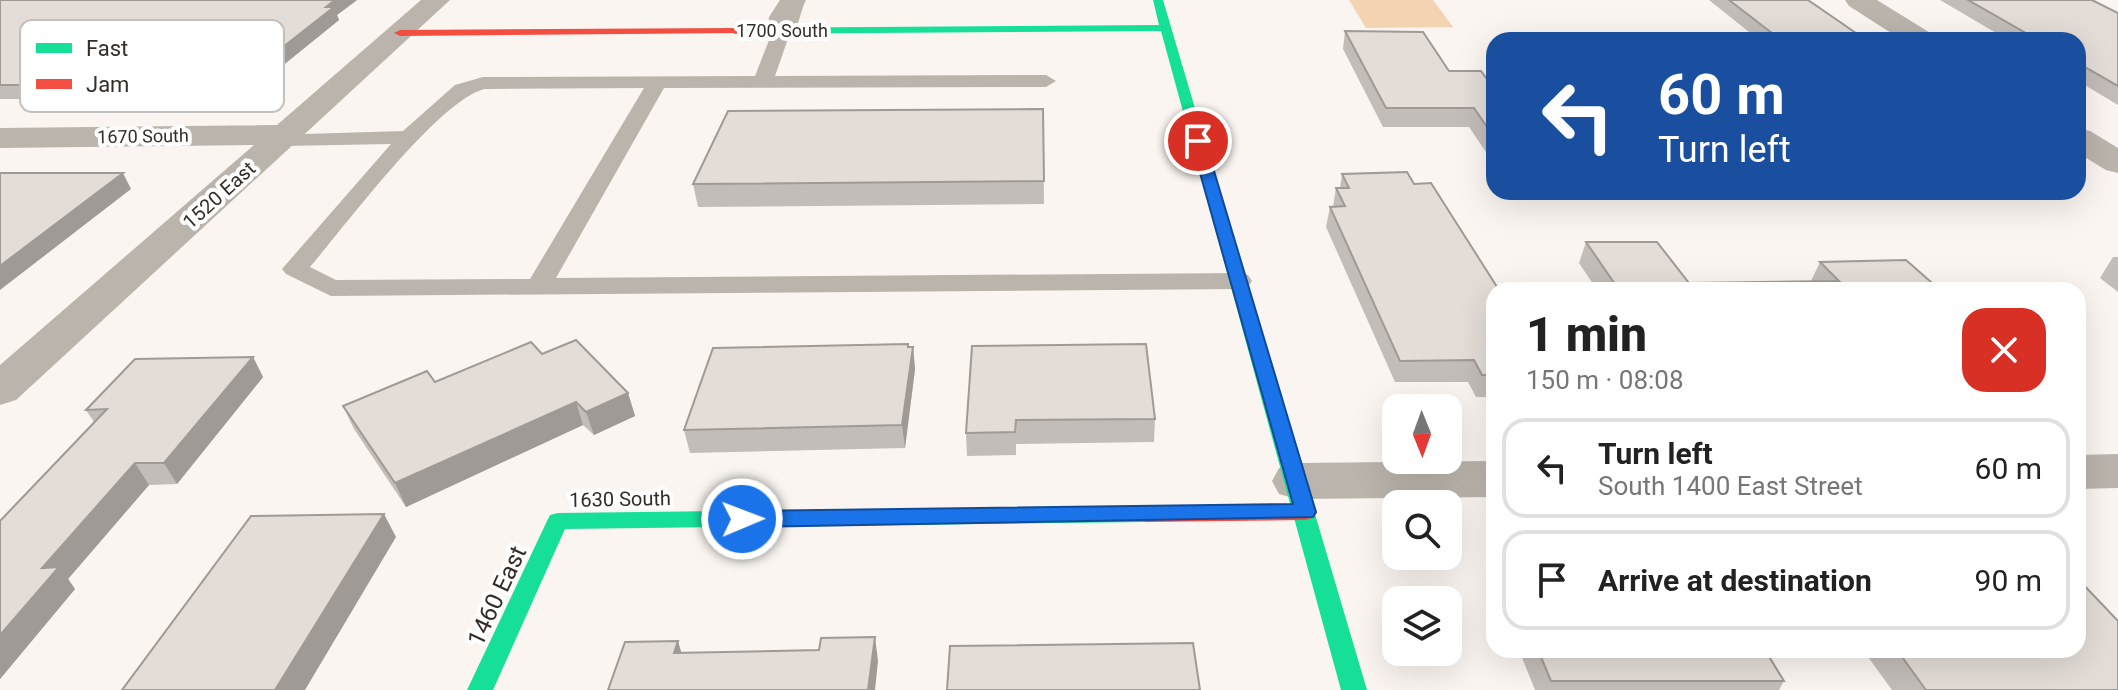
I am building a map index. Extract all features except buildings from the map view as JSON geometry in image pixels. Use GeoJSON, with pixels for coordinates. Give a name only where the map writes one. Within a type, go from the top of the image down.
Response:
{"type":"FeatureCollection","features":[{"type":"Feature","properties":{"kind":"street","name":"1520 East"},"geometry":{"type":"LineString","coordinates":[[0,390],[437,0]]}},
{"type":"Feature","properties":{"kind":"street"},"geometry":{"type":"LineString","coordinates":[[782,30],[783,17],[793,0]]}},
{"type":"Feature","properties":{"kind":"street"},"geometry":{"type":"LineString","coordinates":[[1158,0],[1302,496],[1354,690]]}},
{"type":"Feature","properties":{"kind":"street"},"geometry":{"type":"LineString","coordinates":[[1858,0],[1909,32]]}},
{"type":"Feature","properties":{"kind":"street","name":"1700 South"},"geometry":{"type":"LineString","coordinates":[[400,33],[1165,28]]}},
{"type":"Feature","properties":{"kind":"street","name":"1670 South"},"geometry":{"type":"LineString","coordinates":[[0,138],[284,137]]}},
{"type":"Feature","properties":{"kind":"street"},"geometry":{"type":"LineString","coordinates":[[2086,143],[2118,163]]}},
{"type":"Feature","properties":{"kind":"street"},"geometry":{"type":"LineString","coordinates":[[2086,472],[2118,471]]}},
{"type":"Feature","properties":{"kind":"street"},"geometry":{"type":"LineString","coordinates":[[1302,496],[1486,480]]}},
{"type":"Feature","properties":{"kind":"street","name":"1630 South"},"geometry":{"type":"LineString","coordinates":[[558,521],[1302,496]]}},
{"type":"Feature","properties":{"kind":"street","name":"1460 East"},"geometry":{"type":"LineString","coordinates":[[480,690],[558,521]]}},
{"type":"Feature","properties":{"kind":"lane"},"geometry":{"type":"LineString","coordinates":[[763,82],[782,30]]}},
{"type":"Feature","properties":{"kind":"lane"},"geometry":{"type":"LineString","coordinates":[[1046,81],[483,83],[462,89],[409,137],[295,269],[331,288],[1239,281]]}},
{"type":"Feature","properties":{"kind":"lane"},"geometry":{"type":"LineString","coordinates":[[540,284],[657,83]]}},
{"type":"Feature","properties":{"kind":"lane"},"geometry":{"type":"LineString","coordinates":[[284,137],[409,137]]}},
{"type":"Feature","properties":{"kind":"shaded area"},"geometry":{"type":"Polygon","coordinates":[[[1349,0],[1433,0],[1453,27],[1366,28],[1349,0]]]}},
{"type":"Feature","properties":{"kind":"traffic: fast"},"geometry":{"type":"LineString","coordinates":[[1158,0],[1354,690]]}},
{"type":"Feature","properties":{"kind":"traffic: fast"},"geometry":{"type":"LineString","coordinates":[[735,31],[1165,28]]}},
{"type":"Feature","properties":{"kind":"traffic: fast"},"geometry":{"type":"LineString","coordinates":[[480,690],[558,521],[1146,514]]}},
{"type":"Feature","properties":{"kind":"traffic: jam"},"geometry":{"type":"LineString","coordinates":[[400,33],[735,31]]}},
{"type":"Feature","properties":{"kind":"traffic: jam"},"geometry":{"type":"LineString","coordinates":[[1146,514],[1306,512]]}},
{"type":"Feature","properties":{"kind":"route"},"geometry":{"type":"LineString","coordinates":[[742,519],[1306,512],[1198,141]]}}]}
